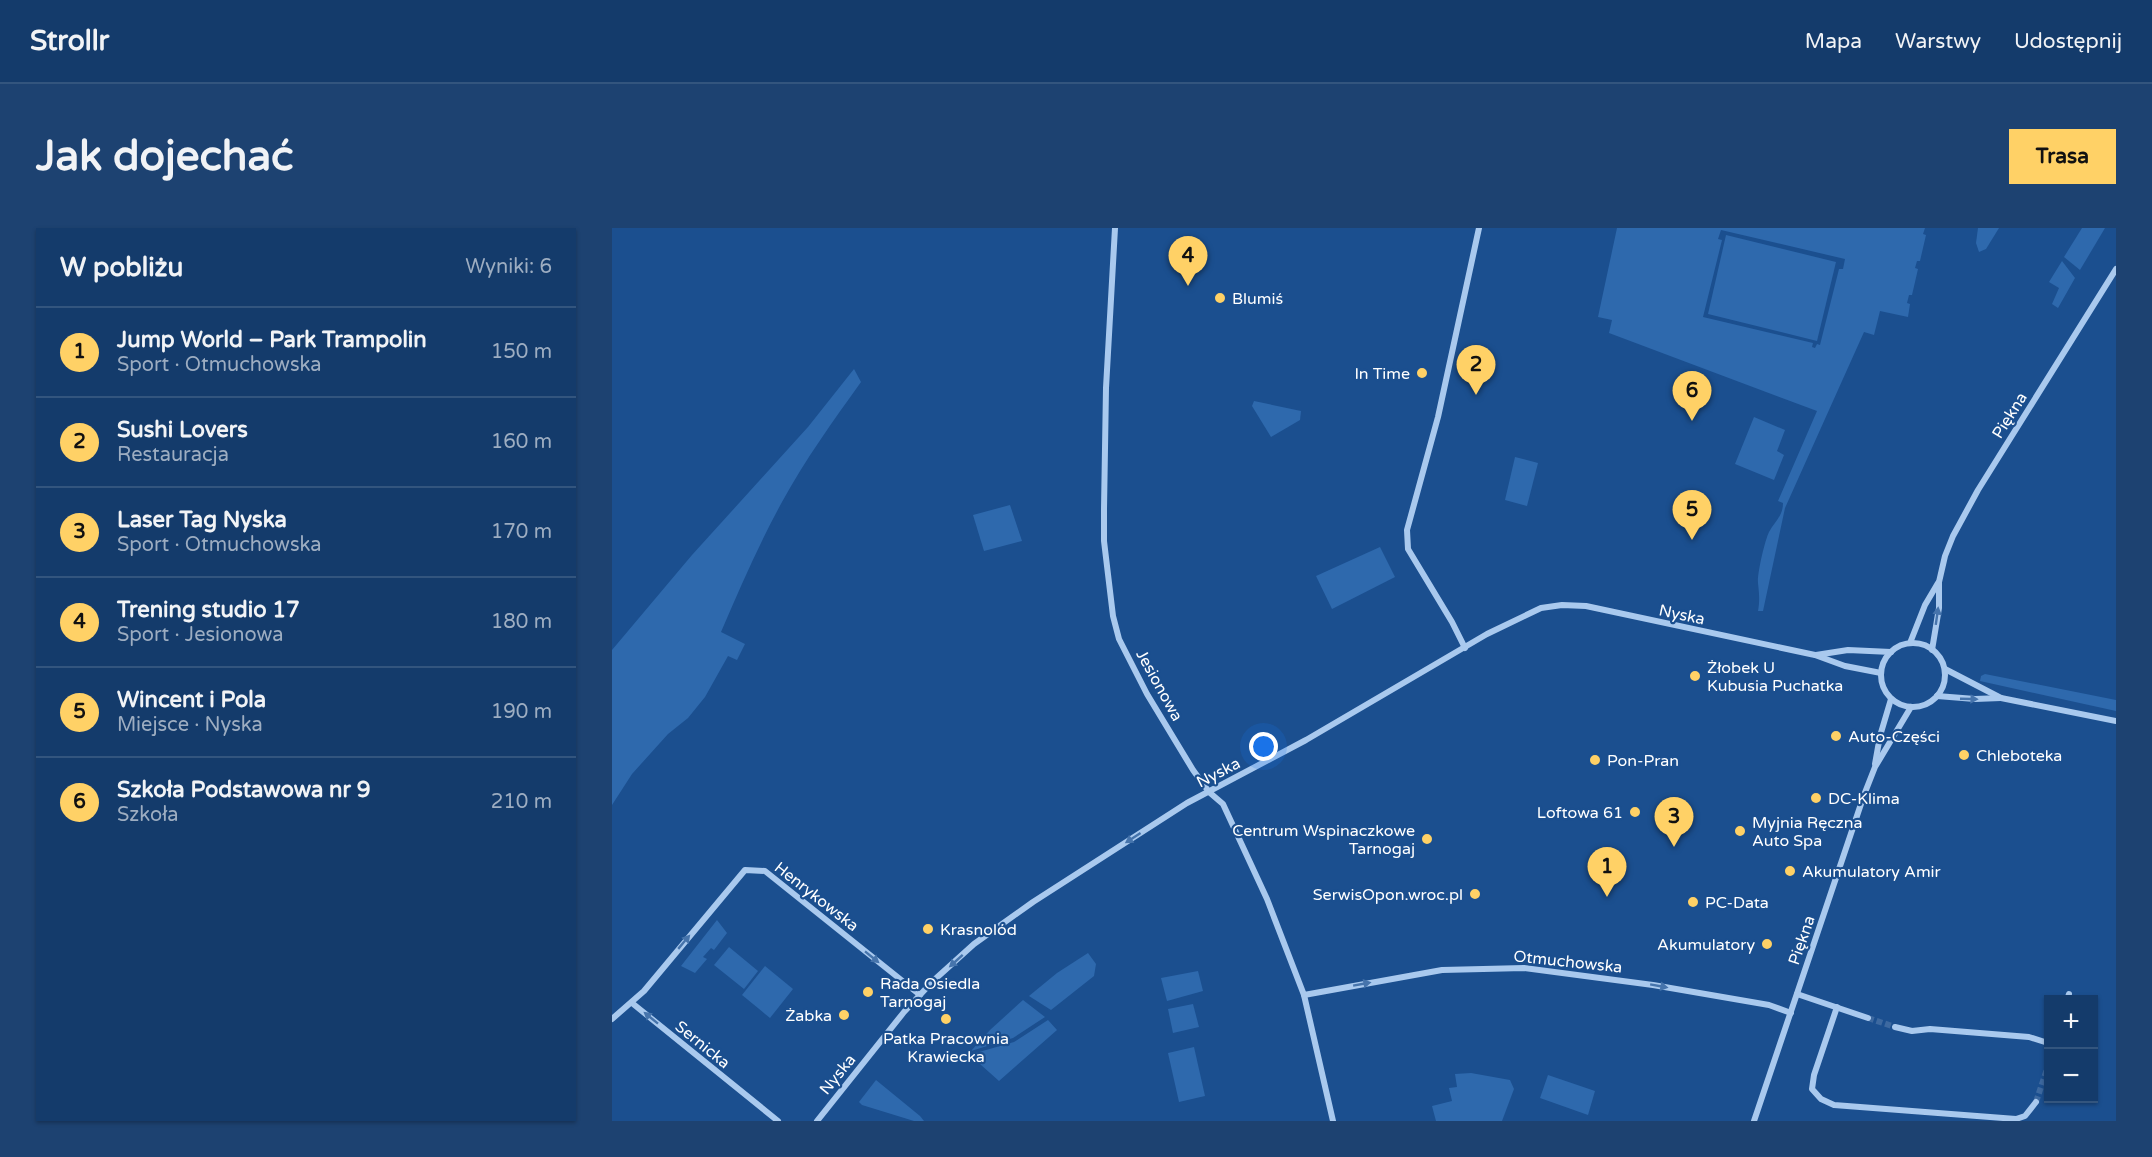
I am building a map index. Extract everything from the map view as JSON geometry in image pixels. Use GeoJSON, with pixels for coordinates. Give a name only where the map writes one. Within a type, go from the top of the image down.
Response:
{"type":"FeatureCollection","features":[{"type":"Feature","properties":{"kind":"street","name":"Jesionowa"},"geometry":{"type":"LineString","coordinates":[[1115,228],[1106,388],[1104,509],[1105,552],[1113,616],[1119,639],[1147,694],[1193,770],[1209,792],[1223,804],[1267,899],[1304,995],[1333,1121]]}},
{"type":"Feature","properties":{"kind":"street"},"geometry":{"type":"LineString","coordinates":[[1465,648],[1408,549],[1407,531],[1438,417],[1479,228]]}},
{"type":"Feature","properties":{"kind":"street","name":"Piękna"},"geometry":{"type":"LineString","coordinates":[[1932,650],[1939,608],[1939,582],[1945,556],[1953,536],[1978,490],[2116,269]]}},
{"type":"Feature","properties":{"kind":"street","name":"Piękna"},"geometry":{"type":"LineString","coordinates":[[1910,643],[1925,605],[1939,582]]}},
{"type":"Feature","properties":{"kind":"street","name":"Nyska"},"geometry":{"type":"LineString","coordinates":[[817,1121],[920,995],[974,944],[1033,902],[1169,814],[1306,740],[1487,634],[1542,608],[1576,604],[1815,655],[1845,666],[1881,673]]}},
{"type":"Feature","properties":{"kind":"street"},"geometry":{"type":"LineString","coordinates":[[1910,643],[1921,644],[1932,650],[1941,659],[1945,669],[1944,684],[1937,696],[1927,704],[1911,707],[1900,705],[1891,699],[1882,684],[1881,673],[1882,665],[1891,652],[1910,643]]}},
{"type":"Feature","properties":{"kind":"street","name":"Nyska"},"geometry":{"type":"LineString","coordinates":[[1815,655],[1848,650],[1891,652]]}},
{"type":"Feature","properties":{"kind":"street"},"geometry":{"type":"LineString","coordinates":[[1945,669],[2001,698]]}},
{"type":"Feature","properties":{"kind":"street"},"geometry":{"type":"LineString","coordinates":[[1937,696],[1975,699],[2001,698],[2116,721]]}},
{"type":"Feature","properties":{"kind":"street","name":"Piękna"},"geometry":{"type":"LineString","coordinates":[[1754,1121],[1875,767],[1880,736],[1891,699]]}},
{"type":"Feature","properties":{"kind":"street","name":"Piękna"},"geometry":{"type":"LineString","coordinates":[[1875,767],[1911,707]]}},
{"type":"Feature","properties":{"kind":"street","name":"Henrykowska"},"geometry":{"type":"LineString","coordinates":[[632,1003],[745,870],[765,871],[920,995]]}},
{"type":"Feature","properties":{"kind":"street","name":"Otmuchowska"},"geometry":{"type":"LineString","coordinates":[[1304,995],[1442,969],[1524,968],[1644,983],[1769,1005],[1791,1013]]}},
{"type":"Feature","properties":{"kind":"street"},"geometry":{"type":"LineString","coordinates":[[1797,994],[1868,1018]]}},
{"type":"Feature","properties":{"kind":"street"},"geometry":{"type":"LineString","coordinates":[[612,1019],[632,1003]]}},
{"type":"Feature","properties":{"kind":"street","name":"Sernicka"},"geometry":{"type":"LineString","coordinates":[[632,1003],[778,1121]]}},
{"type":"Feature","properties":{"kind":"street"},"geometry":{"type":"LineString","coordinates":[[1837,1007],[1814,1075],[1812,1089],[1821,1099],[1834,1105],[2016,1119],[2025,1116],[2036,1102]]}},
{"type":"Feature","properties":{"kind":"street"},"geometry":{"type":"LineString","coordinates":[[1895,1027],[1912,1031],[1929,1029],[2029,1037],[2044,1042]]}},
{"type":"Feature","properties":{"kind":"shaded area"},"geometry":{"type":"Polygon","coordinates":[[[1617,228],[1925,228],[1923,234],[1926,235],[1920,261],[1917,261],[1915,268],[1918,269],[1912,295],[1909,295],[1907,303],[1910,304],[1908,317],[1880,311],[1874,335],[1864,332],[1785,508],[1763,611],[1758,611],[1758,579],[1763,549],[1769,532],[1782,511],[1783,503],[1778,501],[1817,411],[1609,333],[1612,320],[1598,317],[1617,228]],[[1721,230],[1718,239],[1722,240],[1703,317],[1813,343],[1812,347],[1815,348],[1817,344],[1820,345],[1839,269],[1843,269],[1845,259],[1721,230]]]}},
{"type":"Feature","properties":{"kind":"shaded area"},"geometry":{"type":"Polygon","coordinates":[[[1978,228],[1999,228],[1986,249],[1979,252],[1976,243],[1978,228]]]}},
{"type":"Feature","properties":{"kind":"shaded area"},"geometry":{"type":"Polygon","coordinates":[[[2082,228],[2105,228],[2080,270],[2064,257],[2082,228]]]}},
{"type":"Feature","properties":{"kind":"shaded area"},"geometry":{"type":"Polygon","coordinates":[[[1726,235],[1836,262],[1817,341],[1708,314],[1726,235]]]}},
{"type":"Feature","properties":{"kind":"shaded area"},"geometry":{"type":"Polygon","coordinates":[[[2062,261],[2075,278],[2058,308],[2052,304],[2059,288],[2049,282],[2062,261]]]}},
{"type":"Feature","properties":{"kind":"shaded area"},"geometry":{"type":"Polygon","coordinates":[[[854,369],[861,382],[810,456],[782,502],[721,632],[745,644],[737,660],[728,656],[705,697],[688,718],[668,734],[632,774],[612,805],[612,650],[692,555],[808,427],[854,369]]]}},
{"type":"Feature","properties":{"kind":"shaded area"},"geometry":{"type":"Polygon","coordinates":[[[1254,401],[1301,411],[1300,420],[1271,437],[1252,406],[1254,401]]]}},
{"type":"Feature","properties":{"kind":"shaded area"},"geometry":{"type":"Polygon","coordinates":[[[1754,417],[1785,430],[1777,451],[1784,455],[1774,480],[1735,464],[1754,417]]]}},
{"type":"Feature","properties":{"kind":"shaded area"},"geometry":{"type":"Polygon","coordinates":[[[1515,457],[1538,463],[1527,506],[1505,500],[1515,457]]]}},
{"type":"Feature","properties":{"kind":"shaded area"},"geometry":{"type":"Polygon","coordinates":[[[1010,505],[1022,541],[984,551],[973,515],[1010,505]]]}},
{"type":"Feature","properties":{"kind":"shaded area"},"geometry":{"type":"Polygon","coordinates":[[[1380,547],[1395,577],[1332,609],[1316,576],[1380,547]]]}},
{"type":"Feature","properties":{"kind":"shaded area"},"geometry":{"type":"Polygon","coordinates":[[[1985,674],[2116,700],[2116,711],[1980,681],[1981,676],[1985,674]]]}},
{"type":"Feature","properties":{"kind":"shaded area"},"geometry":{"type":"Polygon","coordinates":[[[717,920],[727,933],[714,950],[711,948],[703,957],[707,959],[695,973],[681,966],[717,920]]]}},
{"type":"Feature","properties":{"kind":"shaded area"},"geometry":{"type":"Polygon","coordinates":[[[729,947],[758,971],[744,989],[714,965],[729,947]]]}},
{"type":"Feature","properties":{"kind":"shaded area"},"geometry":{"type":"Polygon","coordinates":[[[1088,953],[1096,964],[1094,976],[1051,1010],[1029,996],[1057,973],[1088,953]]]}},
{"type":"Feature","properties":{"kind":"shaded area"},"geometry":{"type":"Polygon","coordinates":[[[765,966],[793,989],[770,1018],[742,995],[765,966]]]}},
{"type":"Feature","properties":{"kind":"shaded area"},"geometry":{"type":"Polygon","coordinates":[[[1198,971],[1203,991],[1167,1001],[1161,978],[1198,971]]]}},
{"type":"Feature","properties":{"kind":"shaded area"},"geometry":{"type":"Polygon","coordinates":[[[1023,1000],[1045,1017],[1013,1038],[971,1051],[990,1030],[1023,1000]]]}},
{"type":"Feature","properties":{"kind":"shaded area"},"geometry":{"type":"Polygon","coordinates":[[[1193,1004],[1199,1027],[1173,1033],[1168,1009],[1193,1004]]]}},
{"type":"Feature","properties":{"kind":"shaded area"},"geometry":{"type":"Polygon","coordinates":[[[1048,1020],[1057,1030],[999,1081],[971,1056],[1014,1042],[1048,1020]]]}},
{"type":"Feature","properties":{"kind":"shaded area"},"geometry":{"type":"Polygon","coordinates":[[[1194,1047],[1205,1096],[1179,1102],[1168,1053],[1194,1047]]]}},
{"type":"Feature","properties":{"kind":"shaded area"},"geometry":{"type":"Polygon","coordinates":[[[1471,1073],[1510,1080],[1514,1089],[1502,1121],[1436,1121],[1432,1106],[1452,1101],[1449,1088],[1457,1087],[1455,1074],[1471,1073]]]}},
{"type":"Feature","properties":{"kind":"shaded area"},"geometry":{"type":"Polygon","coordinates":[[[1548,1075],[1595,1091],[1588,1115],[1540,1098],[1548,1075]]]}},
{"type":"Feature","properties":{"kind":"shaded area"},"geometry":{"type":"Polygon","coordinates":[[[876,1080],[924,1121],[914,1121],[862,1105],[859,1102],[876,1080]]]}},
{"type":"Feature","properties":{"kind":"tunnel"},"geometry":{"type":"LineString","coordinates":[[1868,1018],[1895,1027]]}},
{"type":"Feature","properties":{"kind":"tunnel"},"geometry":{"type":"LineString","coordinates":[[2036,1102],[2044,1078]]}},
{"type":"Feature","properties":{"kind":"place","name":"Trening studio 17"},"geometry":{"type":"Point","coordinates":[1188,286]}},
{"type":"Feature","properties":{"kind":"place","name":"Blumiś"},"geometry":{"type":"Point","coordinates":[1220,298]}},
{"type":"Feature","properties":{"kind":"place","name":"In Time"},"geometry":{"type":"Point","coordinates":[1422,373]}},
{"type":"Feature","properties":{"kind":"place","name":"Sushi Lovers"},"geometry":{"type":"Point","coordinates":[1476,395]}},
{"type":"Feature","properties":{"kind":"place","name":"Szkoła Podstawowa nr 9"},"geometry":{"type":"Point","coordinates":[1692,421]}},
{"type":"Feature","properties":{"kind":"place","name":"Wincent i Pola"},"geometry":{"type":"Point","coordinates":[1692,540]}},
{"type":"Feature","properties":{"kind":"place","name":"Żłobek U Kubusia Puchatka"},"geometry":{"type":"Point","coordinates":[1695,676]}},
{"type":"Feature","properties":{"kind":"place","name":"Auto-Części"},"geometry":{"type":"Point","coordinates":[1836,736]}},
{"type":"Feature","properties":{"kind":"place","name":"Chleboteka"},"geometry":{"type":"Point","coordinates":[1964,755]}},
{"type":"Feature","properties":{"kind":"place","name":"Pon-Pran"},"geometry":{"type":"Point","coordinates":[1595,760]}},
{"type":"Feature","properties":{"kind":"place","name":"DC-Klima"},"geometry":{"type":"Point","coordinates":[1816,798]}},
{"type":"Feature","properties":{"kind":"place","name":"Loftowa 61"},"geometry":{"type":"Point","coordinates":[1635,812]}},
{"type":"Feature","properties":{"kind":"place","name":"Myjnia Ręczna Auto Spa"},"geometry":{"type":"Point","coordinates":[1740,831]}},
{"type":"Feature","properties":{"kind":"place","name":"Centrum Wspinaczkowe Tarnogaj"},"geometry":{"type":"Point","coordinates":[1427,839]}},
{"type":"Feature","properties":{"kind":"place","name":"Laser Tag Nyska"},"geometry":{"type":"Point","coordinates":[1674,847]}},
{"type":"Feature","properties":{"kind":"place","name":"Akumulatory Amir"},"geometry":{"type":"Point","coordinates":[1790,871]}},
{"type":"Feature","properties":{"kind":"place","name":"SerwisOpon.wroc.pl"},"geometry":{"type":"Point","coordinates":[1475,894]}},
{"type":"Feature","properties":{"kind":"place","name":"Jump World – Park Trampolin"},"geometry":{"type":"Point","coordinates":[1607,897]}},
{"type":"Feature","properties":{"kind":"place","name":"PC-Data"},"geometry":{"type":"Point","coordinates":[1693,902]}},
{"type":"Feature","properties":{"kind":"place","name":"Krasnolód"},"geometry":{"type":"Point","coordinates":[928,929]}},
{"type":"Feature","properties":{"kind":"place","name":"Akumulatory"},"geometry":{"type":"Point","coordinates":[1767,944]}},
{"type":"Feature","properties":{"kind":"place","name":"Rada Osiedla Tarnogaj"},"geometry":{"type":"Point","coordinates":[868,992]}},
{"type":"Feature","properties":{"kind":"place","name":"Żabka"},"geometry":{"type":"Point","coordinates":[844,1015]}},
{"type":"Feature","properties":{"kind":"place","name":"Patka Pracownia Krawiecka"},"geometry":{"type":"Point","coordinates":[946,1019]}}]}
